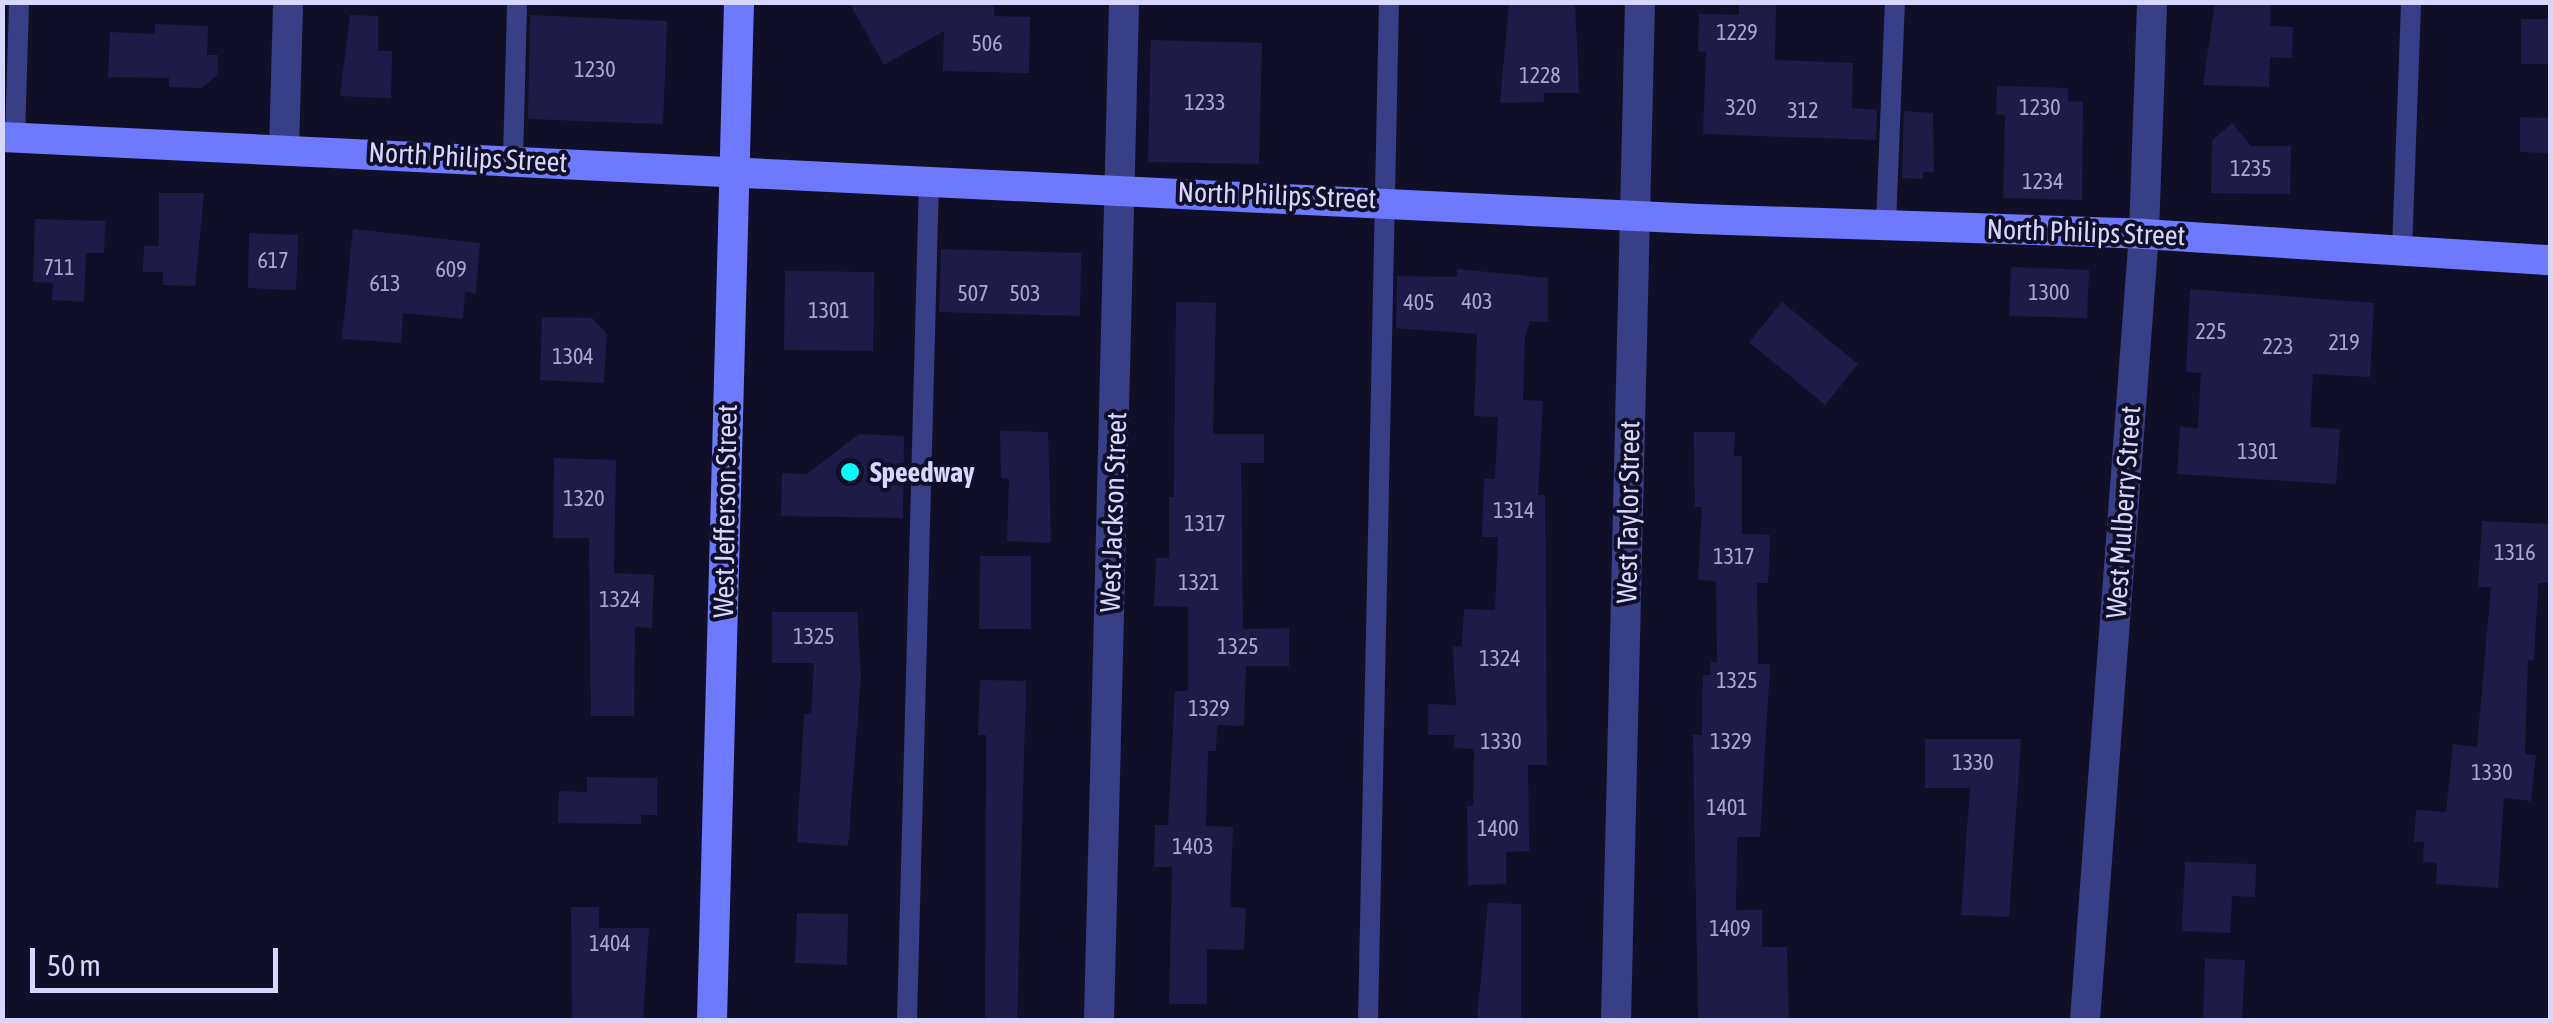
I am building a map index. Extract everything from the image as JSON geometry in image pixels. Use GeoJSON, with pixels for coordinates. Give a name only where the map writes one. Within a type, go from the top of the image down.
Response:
{"type":"FeatureCollection","features":[{"type":"Feature","properties":{"kind":"street"},"geometry":{"type":"LineString","coordinates":[[284,150],[288,2]]}},
{"type":"Feature","properties":{"kind":"street","name":"West Jefferson Street"},"geometry":{"type":"LineString","coordinates":[[712,1020],[739,2]]}},
{"type":"Feature","properties":{"kind":"street","name":"West Jackson Street"},"geometry":{"type":"LineString","coordinates":[[1099,1020],[1124,2]]}},
{"type":"Feature","properties":{"kind":"street","name":"West Taylor Street"},"geometry":{"type":"LineString","coordinates":[[1616,1020],[1640,2]]}},
{"type":"Feature","properties":{"kind":"street","name":"West Mulberry Street"},"geometry":{"type":"LineString","coordinates":[[2084,1020],[2144,234],[2152,2]]}},
{"type":"Feature","properties":{"kind":"street","name":"North Philips Street"},"geometry":{"type":"LineString","coordinates":[[9,138],[1380,199],[1635,215],[2144,234],[2550,260]]}},
{"type":"Feature","properties":{"kind":"lane"},"geometry":{"type":"LineString","coordinates":[[9,138],[19,2]]}},
{"type":"Feature","properties":{"kind":"lane"},"geometry":{"type":"LineString","coordinates":[[513,159],[517,2]]}},
{"type":"Feature","properties":{"kind":"lane"},"geometry":{"type":"LineString","coordinates":[[1368,1020],[1380,199],[1389,2]]}},
{"type":"Feature","properties":{"kind":"lane"},"geometry":{"type":"LineString","coordinates":[[1886,224],[1895,2]]}},
{"type":"Feature","properties":{"kind":"lane"},"geometry":{"type":"LineString","coordinates":[[2402,250],[2411,2]]}},
{"type":"Feature","properties":{"kind":"lane"},"geometry":{"type":"LineString","coordinates":[[908,1020],[929,180]]}},
{"type":"Feature","properties":{"kind":"building"},"geometry":{"type":"Polygon","coordinates":[[[849,2],[994,2],[994,16],[1030,17],[1029,73],[943,71],[944,31],[884,65],[849,2]]]}},
{"type":"Feature","properties":{"kind":"building"},"geometry":{"type":"Polygon","coordinates":[[[1509,2],[1575,2],[1579,93],[1544,93],[1544,102],[1500,103],[1509,2]]]}},
{"type":"Feature","properties":{"kind":"building"},"geometry":{"type":"Polygon","coordinates":[[[1739,2],[1776,2],[1775,60],[1853,63],[1852,108],[1877,110],[1876,140],[1703,134],[1706,52],[1698,51],[1699,14],[1739,15],[1739,2]]]}},
{"type":"Feature","properties":{"kind":"building"},"geometry":{"type":"Polygon","coordinates":[[[2215,2],[2271,2],[2270,26],[2293,27],[2292,58],[2270,57],[2269,87],[2203,85],[2215,2]]]}},
{"type":"Feature","properties":{"kind":"building"},"geometry":{"type":"Polygon","coordinates":[[[350,15],[378,16],[378,51],[392,51],[391,98],[340,96],[350,15]]]}},
{"type":"Feature","properties":{"kind":"building"},"geometry":{"type":"Polygon","coordinates":[[[530,15],[667,21],[663,124],[528,119],[530,15]]]}},
{"type":"Feature","properties":{"kind":"building"},"geometry":{"type":"Polygon","coordinates":[[[2521,19],[2550,19],[2550,64],[2521,64],[2521,19]]]}},
{"type":"Feature","properties":{"kind":"building"},"geometry":{"type":"Polygon","coordinates":[[[155,24],[208,26],[207,55],[218,55],[217,75],[202,88],[169,87],[169,78],[108,77],[110,32],[155,34],[155,24]]]}},
{"type":"Feature","properties":{"kind":"building"},"geometry":{"type":"Polygon","coordinates":[[[1151,40],[1262,43],[1259,164],[1148,162],[1151,40]]]}},
{"type":"Feature","properties":{"kind":"building"},"geometry":{"type":"Polygon","coordinates":[[[1997,86],[2068,88],[2068,101],[2083,102],[2082,200],[2003,198],[2005,115],[1996,114],[1997,86]]]}},
{"type":"Feature","properties":{"kind":"building"},"geometry":{"type":"Polygon","coordinates":[[[1904,111],[1933,113],[1934,172],[1923,172],[1923,179],[1902,178],[1904,111]]]}},
{"type":"Feature","properties":{"kind":"building"},"geometry":{"type":"Polygon","coordinates":[[[2520,117],[2550,118],[2550,153],[2520,152],[2520,117]]]}},
{"type":"Feature","properties":{"kind":"building"},"geometry":{"type":"Polygon","coordinates":[[[2232,123],[2251,146],[2291,146],[2290,194],[2211,193],[2212,141],[2232,123]]]}},
{"type":"Feature","properties":{"kind":"building"},"geometry":{"type":"Polygon","coordinates":[[[159,193],[204,193],[195,286],[163,285],[163,272],[143,272],[144,246],[159,246],[159,193]]]}},
{"type":"Feature","properties":{"kind":"building"},"geometry":{"type":"Polygon","coordinates":[[[35,219],[105,221],[104,253],[86,253],[84,302],[52,300],[53,283],[33,282],[35,219]]]}},
{"type":"Feature","properties":{"kind":"building"},"geometry":{"type":"Polygon","coordinates":[[[353,229],[480,243],[476,293],[465,292],[463,319],[403,313],[401,343],[342,339],[353,229]]]}},
{"type":"Feature","properties":{"kind":"building"},"geometry":{"type":"Polygon","coordinates":[[[249,233],[298,235],[296,290],[248,288],[249,233]]]}},
{"type":"Feature","properties":{"kind":"building"},"geometry":{"type":"Polygon","coordinates":[[[941,249],[1081,253],[1080,316],[939,312],[941,249]]]}},
{"type":"Feature","properties":{"kind":"building"},"geometry":{"type":"Polygon","coordinates":[[[2011,267],[2089,270],[2087,318],[2009,316],[2011,267]]]}},
{"type":"Feature","properties":{"kind":"building"},"geometry":{"type":"Polygon","coordinates":[[[1457,269],[1548,278],[1548,322],[1530,321],[1525,336],[1523,400],[1543,401],[1538,495],[1545,495],[1547,765],[1528,765],[1529,851],[1506,852],[1506,884],[1468,885],[1467,806],[1473,806],[1474,749],[1454,748],[1455,735],[1428,735],[1428,704],[1456,705],[1453,647],[1462,646],[1464,609],[1495,610],[1498,537],[1482,537],[1484,479],[1495,479],[1498,417],[1474,416],[1477,334],[1396,328],[1397,276],[1457,277],[1457,269]]]}},
{"type":"Feature","properties":{"kind":"building"},"geometry":{"type":"Polygon","coordinates":[[[785,271],[874,272],[873,351],[784,350],[785,271]]]}},
{"type":"Feature","properties":{"kind":"building"},"geometry":{"type":"Polygon","coordinates":[[[2190,289],[2374,303],[2370,377],[2313,374],[2310,427],[2340,429],[2336,484],[2177,474],[2180,427],[2198,428],[2201,373],[2186,372],[2190,289]]]}},
{"type":"Feature","properties":{"kind":"building"},"geometry":{"type":"Polygon","coordinates":[[[1176,302],[1216,303],[1213,434],[1264,434],[1264,463],[1241,463],[1243,629],[1289,628],[1289,666],[1246,666],[1244,726],[1217,725],[1216,751],[1208,751],[1206,826],[1233,827],[1230,907],[1246,908],[1244,950],[1207,949],[1207,1004],[1169,1004],[1172,867],[1154,867],[1155,825],[1168,825],[1175,691],[1188,691],[1188,607],[1154,606],[1156,558],[1169,558],[1169,497],[1174,497],[1176,302]]]}},
{"type":"Feature","properties":{"kind":"building"},"geometry":{"type":"Polygon","coordinates":[[[1782,302],[1858,364],[1825,405],[1749,342],[1782,302]]]}},
{"type":"Feature","properties":{"kind":"building"},"geometry":{"type":"Polygon","coordinates":[[[542,317],[592,318],[607,334],[604,383],[540,380],[542,317]]]}},
{"type":"Feature","properties":{"kind":"building"},"geometry":{"type":"Polygon","coordinates":[[[1000,431],[1048,432],[1051,543],[1007,541],[1009,479],[1001,478],[1000,431]]]}},
{"type":"Feature","properties":{"kind":"building"},"geometry":{"type":"Polygon","coordinates":[[[1694,432],[1735,432],[1734,456],[1742,456],[1742,534],[1770,535],[1768,583],[1757,583],[1758,664],[1770,664],[1760,837],[1737,837],[1736,910],[1762,910],[1762,947],[1787,947],[1789,1020],[1698,1020],[1693,735],[1702,735],[1703,675],[1710,675],[1711,662],[1717,662],[1716,581],[1698,580],[1702,507],[1695,507],[1694,432]]]}},
{"type":"Feature","properties":{"kind":"building"},"geometry":{"type":"Polygon","coordinates":[[[859,434],[904,436],[903,518],[781,516],[782,473],[807,474],[859,434]]]}},
{"type":"Feature","properties":{"kind":"building"},"geometry":{"type":"Polygon","coordinates":[[[554,458],[616,460],[614,573],[654,575],[652,628],[635,627],[634,716],[591,716],[589,538],[553,538],[554,458]]]}},
{"type":"Feature","properties":{"kind":"building"},"geometry":{"type":"Polygon","coordinates":[[[2482,521],[2550,524],[2550,583],[2538,583],[2534,660],[2528,660],[2525,754],[2536,755],[2531,801],[2504,798],[2498,888],[2436,884],[2437,863],[2423,862],[2424,842],[2414,842],[2416,810],[2446,812],[2453,744],[2477,747],[2491,587],[2478,587],[2482,521]]]}},
{"type":"Feature","properties":{"kind":"building"},"geometry":{"type":"Polygon","coordinates":[[[980,556],[1031,556],[1031,629],[979,629],[980,556]]]}},
{"type":"Feature","properties":{"kind":"building"},"geometry":{"type":"Polygon","coordinates":[[[772,612],[857,612],[861,675],[848,846],[797,842],[804,714],[811,714],[814,663],[772,663],[772,612]]]}},
{"type":"Feature","properties":{"kind":"building"},"geometry":{"type":"Polygon","coordinates":[[[980,680],[1026,681],[1017,1020],[985,1020],[986,735],[978,735],[980,680]]]}},
{"type":"Feature","properties":{"kind":"building"},"geometry":{"type":"Polygon","coordinates":[[[1925,739],[2021,739],[2009,917],[1961,915],[1970,788],[1925,788],[1925,739]]]}},
{"type":"Feature","properties":{"kind":"building"},"geometry":{"type":"Polygon","coordinates":[[[587,777],[657,778],[657,815],[641,815],[641,824],[558,823],[559,791],[587,792],[587,777]]]}},
{"type":"Feature","properties":{"kind":"building"},"geometry":{"type":"Polygon","coordinates":[[[2185,862],[2256,864],[2255,897],[2232,896],[2230,933],[2182,931],[2185,862]]]}},
{"type":"Feature","properties":{"kind":"building"},"geometry":{"type":"Polygon","coordinates":[[[1488,903],[1521,904],[1521,1020],[1477,1020],[1488,903]]]}},
{"type":"Feature","properties":{"kind":"building"},"geometry":{"type":"Polygon","coordinates":[[[571,907],[599,907],[599,928],[649,928],[643,1020],[572,1020],[571,907]]]}},
{"type":"Feature","properties":{"kind":"building"},"geometry":{"type":"Polygon","coordinates":[[[797,913],[848,914],[847,965],[795,963],[797,913]]]}},
{"type":"Feature","properties":{"kind":"building"},"geometry":{"type":"Polygon","coordinates":[[[2205,959],[2245,960],[2242,1020],[2203,1020],[2205,959]]]}},
{"type":"Feature","properties":{"kind":"place","name":"Speedway"},"geometry":{"type":"Point","coordinates":[850,472]}}]}
